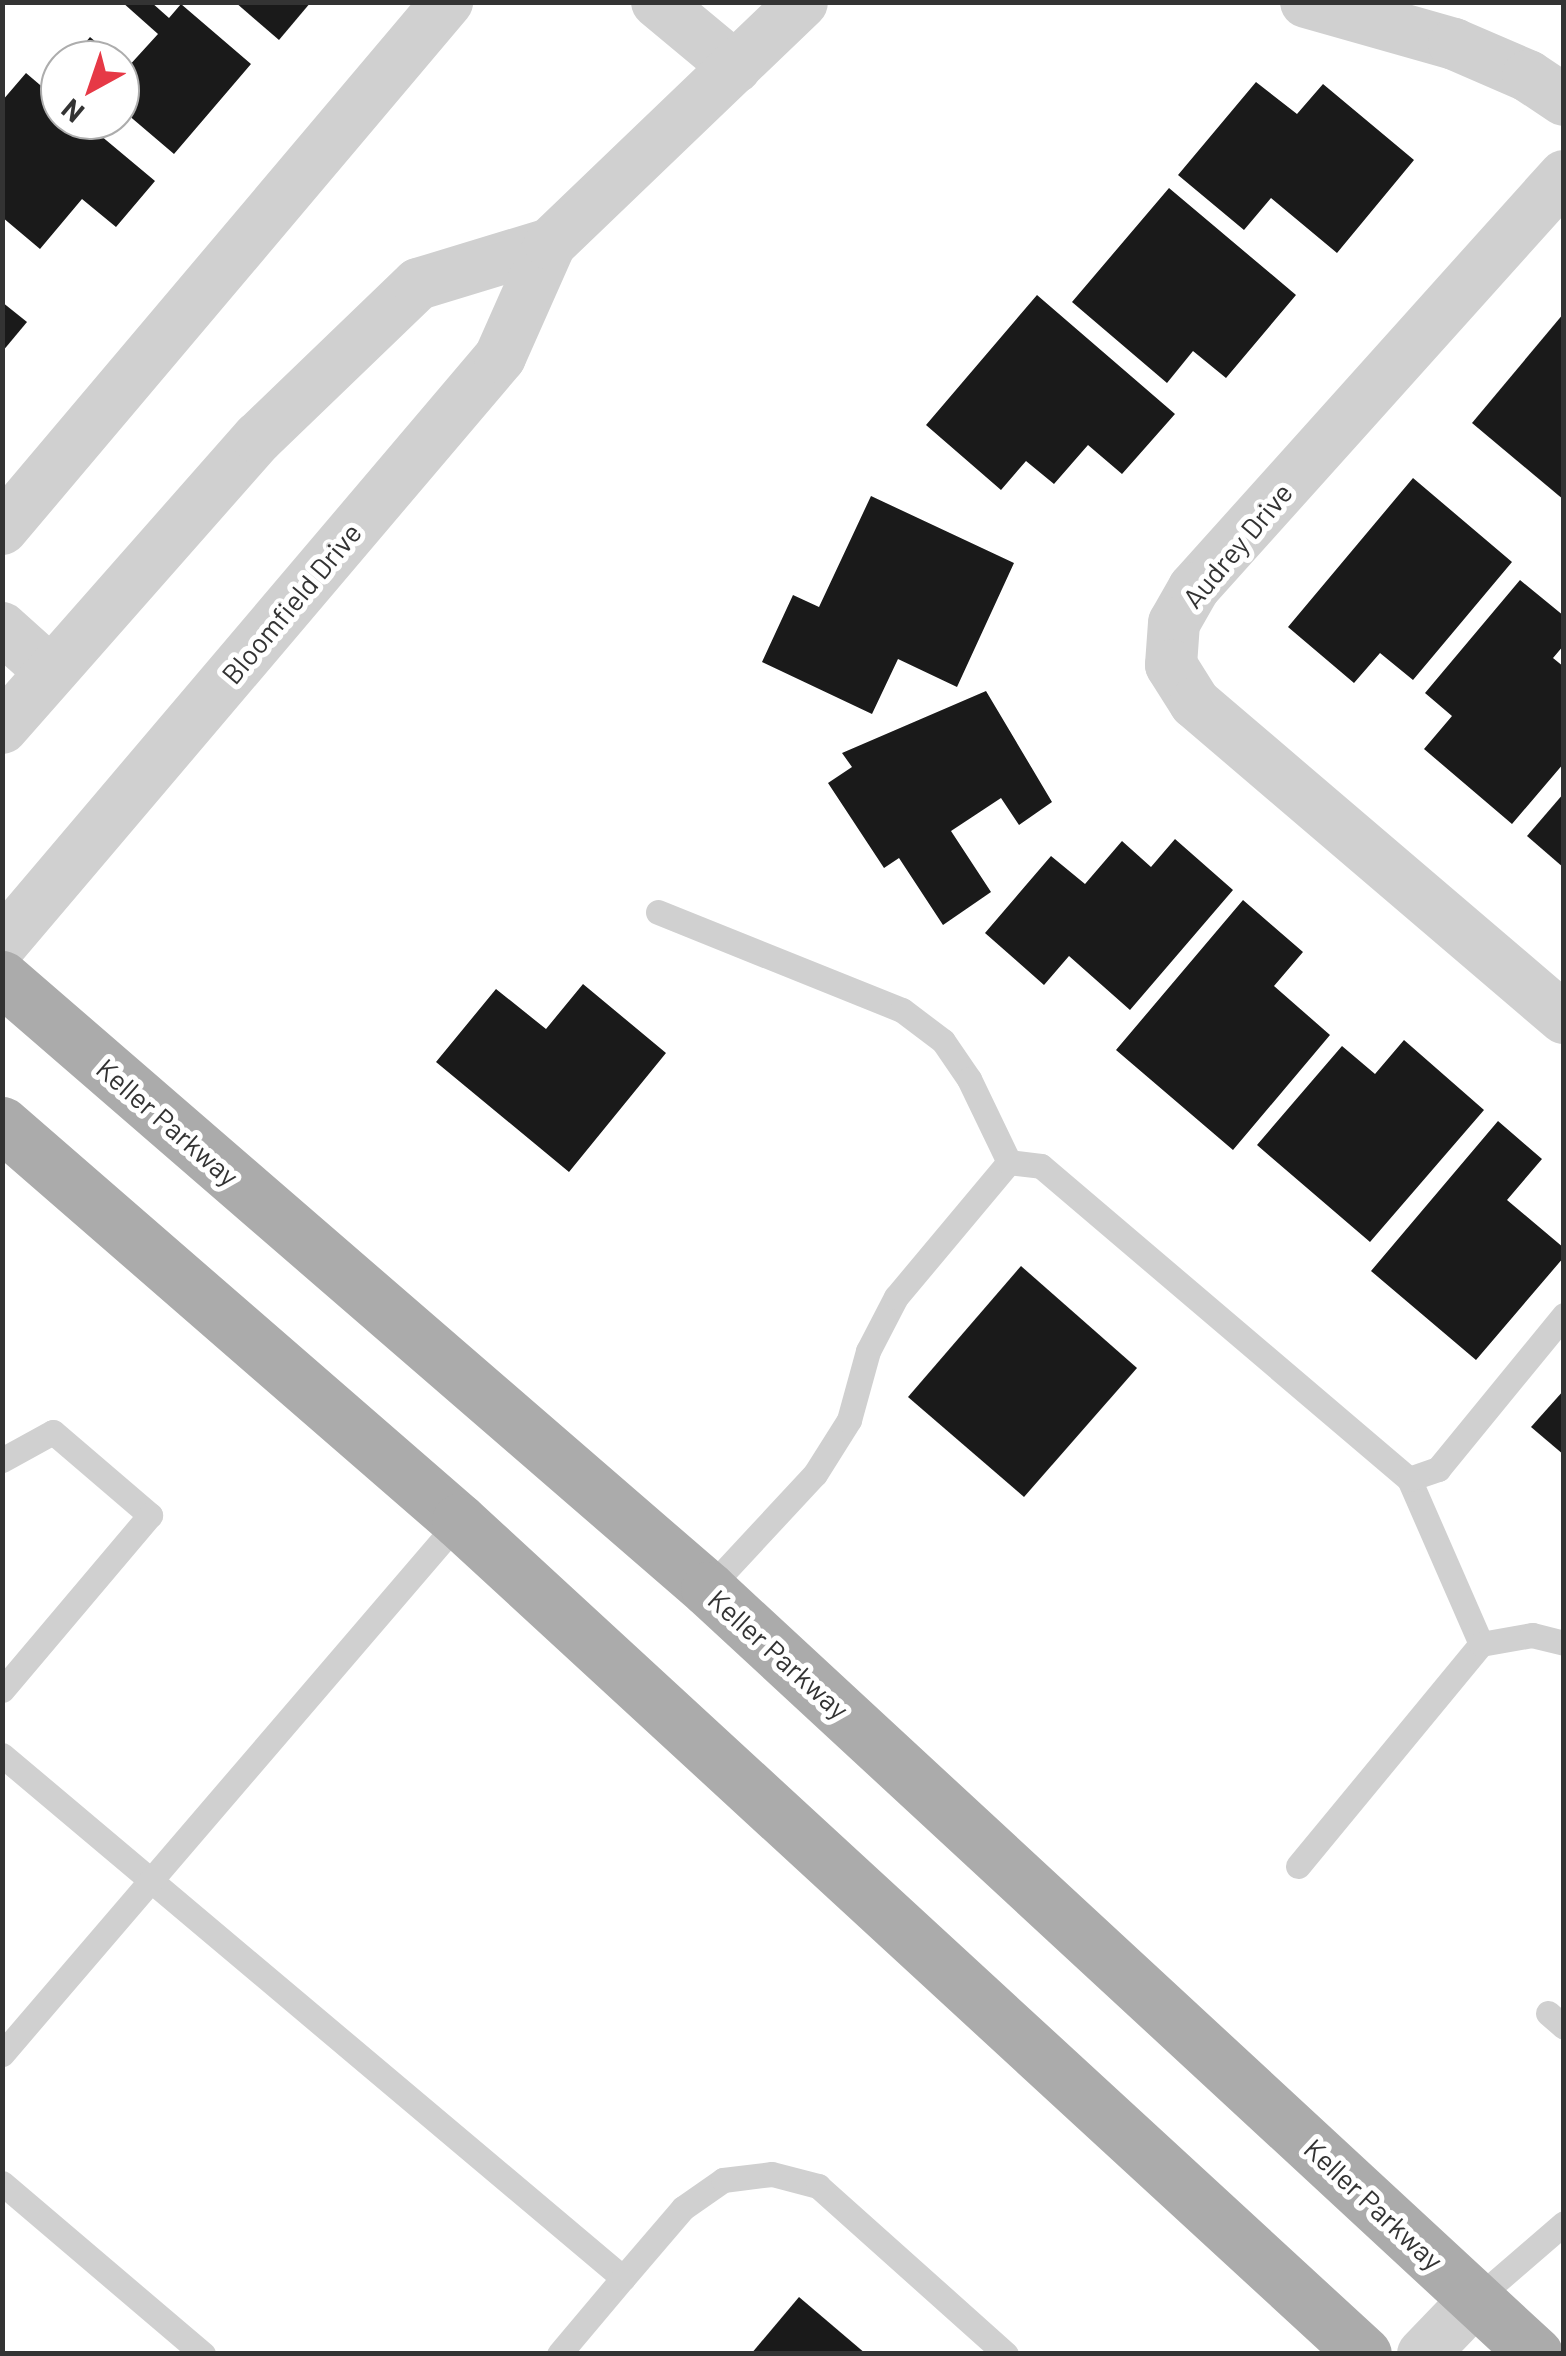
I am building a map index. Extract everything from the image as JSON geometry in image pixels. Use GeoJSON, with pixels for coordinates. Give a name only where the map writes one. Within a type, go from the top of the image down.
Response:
{"type":"FeatureCollection","features":[{"type":"Feature","properties":{"kind":"main road","name":"Keller Parkway"},"geometry":{"type":"LineString","coordinates":[[2,978],[708,1589],[1534,2354]]}},
{"type":"Feature","properties":{"kind":"main road"},"geometry":{"type":"LineString","coordinates":[[2,1124],[458,1522],[1364,2354]]}},
{"type":"Feature","properties":{"kind":"street"},"geometry":{"type":"LineString","coordinates":[[2,528],[447,2]]}},
{"type":"Feature","properties":{"kind":"street"},"geometry":{"type":"LineString","coordinates":[[657,2],[736,66]]}},
{"type":"Feature","properties":{"kind":"street","name":"Bloomfield Drive"},"geometry":{"type":"LineString","coordinates":[[2,944],[500,357],[550,244],[802,2]]}},
{"type":"Feature","properties":{"kind":"street"},"geometry":{"type":"LineString","coordinates":[[1306,2],[1454,44],[1528,76],[1564,100]]}},
{"type":"Feature","properties":{"kind":"street","name":"Audrey Drive"},"geometry":{"type":"LineString","coordinates":[[1564,176],[1194,588],[1174,623],[1170,665],[1195,704],[1564,1018]]}},
{"type":"Feature","properties":{"kind":"street","name":"Bloomfield Drive"},"geometry":{"type":"LineString","coordinates":[[2,728],[258,438],[418,284],[550,244]]}},
{"type":"Feature","properties":{"kind":"street"},"geometry":{"type":"LineString","coordinates":[[2,628],[50,671]]}},
{"type":"Feature","properties":{"kind":"street"},"geometry":{"type":"LineString","coordinates":[[1424,2354],[1476,2299]]}},
{"type":"Feature","properties":{"kind":"lane"},"geometry":{"type":"LineString","coordinates":[[658,912],[902,1010],[944,1041],[969,1079],[1009,1162]]}},
{"type":"Feature","properties":{"kind":"lane"},"geometry":{"type":"LineString","coordinates":[[1009,1162],[1042,1166],[1409,1480],[1481,1644]]}},
{"type":"Feature","properties":{"kind":"lane"},"geometry":{"type":"LineString","coordinates":[[708,1589],[815,1474],[850,1420],[868,1351],[896,1297],[1009,1162]]}},
{"type":"Feature","properties":{"kind":"lane"},"geometry":{"type":"LineString","coordinates":[[1409,1480],[1438,1469],[1564,1315]]}},
{"type":"Feature","properties":{"kind":"lane"},"geometry":{"type":"LineString","coordinates":[[2,1460],[53,1432],[150,1515],[2,1690]]}},
{"type":"Feature","properties":{"kind":"lane"},"geometry":{"type":"LineString","coordinates":[[2,2054],[458,1522]]}},
{"type":"Feature","properties":{"kind":"lane"},"geometry":{"type":"LineString","coordinates":[[1298,1866],[1481,1644],[1532,1635],[1564,1642]]}},
{"type":"Feature","properties":{"kind":"lane"},"geometry":{"type":"LineString","coordinates":[[2,1755],[148,1882],[623,2278]]}},
{"type":"Feature","properties":{"kind":"lane"},"geometry":{"type":"LineString","coordinates":[[559,2354],[683,2208],[722,2180],[772,2174],[818,2186],[1006,2354]]}},
{"type":"Feature","properties":{"kind":"lane"},"geometry":{"type":"LineString","coordinates":[[2,2183],[203,2354]]}},
{"type":"Feature","properties":{"kind":"lane"},"geometry":{"type":"LineString","coordinates":[[1476,2299],[1564,2223]]}},
{"type":"Feature","properties":{"kind":"building"},"geometry":{"type":"Polygon","coordinates":[[[122,2],[151,2],[169,18],[181,4],[251,64],[174,154],[140,125],[140,54],[158,34],[122,2]]]}},
{"type":"Feature","properties":{"kind":"building"},"geometry":{"type":"Polygon","coordinates":[[[235,2],[311,2],[279,40],[235,2]]]}},
{"type":"Feature","properties":{"kind":"building"},"geometry":{"type":"Polygon","coordinates":[[[26,73],[40,85],[40,140],[106,140],[155,181],[116,227],[82,199],[40,249],[2,217],[2,101],[26,73]]]}},
{"type":"Feature","properties":{"kind":"building"},"geometry":{"type":"Polygon","coordinates":[[[1256,82],[1297,114],[1323,84],[1414,160],[1337,253],[1271,198],[1244,230],[1178,175],[1256,82]]]}},
{"type":"Feature","properties":{"kind":"building"},"geometry":{"type":"Polygon","coordinates":[[[1169,188],[1296,295],[1226,378],[1193,351],[1167,383],[1072,302],[1169,188]]]}},
{"type":"Feature","properties":{"kind":"building"},"geometry":{"type":"Polygon","coordinates":[[[1037,295],[1175,414],[1122,474],[1088,445],[1054,484],[1026,461],[1001,490],[926,425],[1037,295]]]}},
{"type":"Feature","properties":{"kind":"building"},"geometry":{"type":"Polygon","coordinates":[[[2,302],[27,322],[2,352],[2,302]]]}},
{"type":"Feature","properties":{"kind":"building"},"geometry":{"type":"Polygon","coordinates":[[[1564,313],[1564,500],[1472,423],[1564,313]]]}},
{"type":"Feature","properties":{"kind":"building"},"geometry":{"type":"Polygon","coordinates":[[[1413,478],[1512,562],[1413,680],[1380,653],[1354,683],[1288,627],[1413,478]]]}},
{"type":"Feature","properties":{"kind":"building"},"geometry":{"type":"Polygon","coordinates":[[[871,496],[1014,563],[957,687],[898,659],[872,714],[762,662],[793,595],[819,607],[871,496]]]}},
{"type":"Feature","properties":{"kind":"building"},"geometry":{"type":"Polygon","coordinates":[[[1520,580],[1564,616],[1564,645],[1553,658],[1564,667],[1564,763],[1512,824],[1424,749],[1452,716],[1425,693],[1520,580]]]}},
{"type":"Feature","properties":{"kind":"building"},"geometry":{"type":"Polygon","coordinates":[[[986,691],[1052,802],[1019,825],[1001,798],[951,831],[991,892],[943,925],[899,858],[884,868],[828,783],[852,767],[842,753],[986,691]]]}},
{"type":"Feature","properties":{"kind":"building"},"geometry":{"type":"Polygon","coordinates":[[[1564,793],[1564,868],[1527,836],[1564,793]]]}},
{"type":"Feature","properties":{"kind":"building"},"geometry":{"type":"Polygon","coordinates":[[[1175,839],[1233,890],[1130,1010],[1069,956],[1044,985],[985,933],[1051,856],[1085,884],[1122,841],[1151,867],[1175,839]]]}},
{"type":"Feature","properties":{"kind":"building"},"geometry":{"type":"Polygon","coordinates":[[[1243,900],[1303,952],[1274,986],[1330,1035],[1233,1150],[1116,1050],[1243,900]]]}},
{"type":"Feature","properties":{"kind":"building"},"geometry":{"type":"Polygon","coordinates":[[[583,984],[666,1053],[569,1172],[436,1062],[496,989],[546,1029],[583,984]]]}},
{"type":"Feature","properties":{"kind":"building"},"geometry":{"type":"Polygon","coordinates":[[[1404,1040],[1484,1110],[1370,1242],[1257,1145],[1342,1046],[1375,1074],[1404,1040]]]}},
{"type":"Feature","properties":{"kind":"building"},"geometry":{"type":"Polygon","coordinates":[[[1498,1121],[1542,1159],[1507,1200],[1564,1248],[1564,1257],[1476,1360],[1371,1271],[1498,1121]]]}},
{"type":"Feature","properties":{"kind":"building"},"geometry":{"type":"Polygon","coordinates":[[[1021,1266],[1137,1368],[1024,1497],[908,1397],[1021,1266]]]}},
{"type":"Feature","properties":{"kind":"building"},"geometry":{"type":"Polygon","coordinates":[[[1564,1390],[1564,1455],[1531,1427],[1564,1390]]]}},
{"type":"Feature","properties":{"kind":"building"},"geometry":{"type":"Polygon","coordinates":[[[799,2297],[866,2354],[751,2354],[799,2297]]]}}]}
